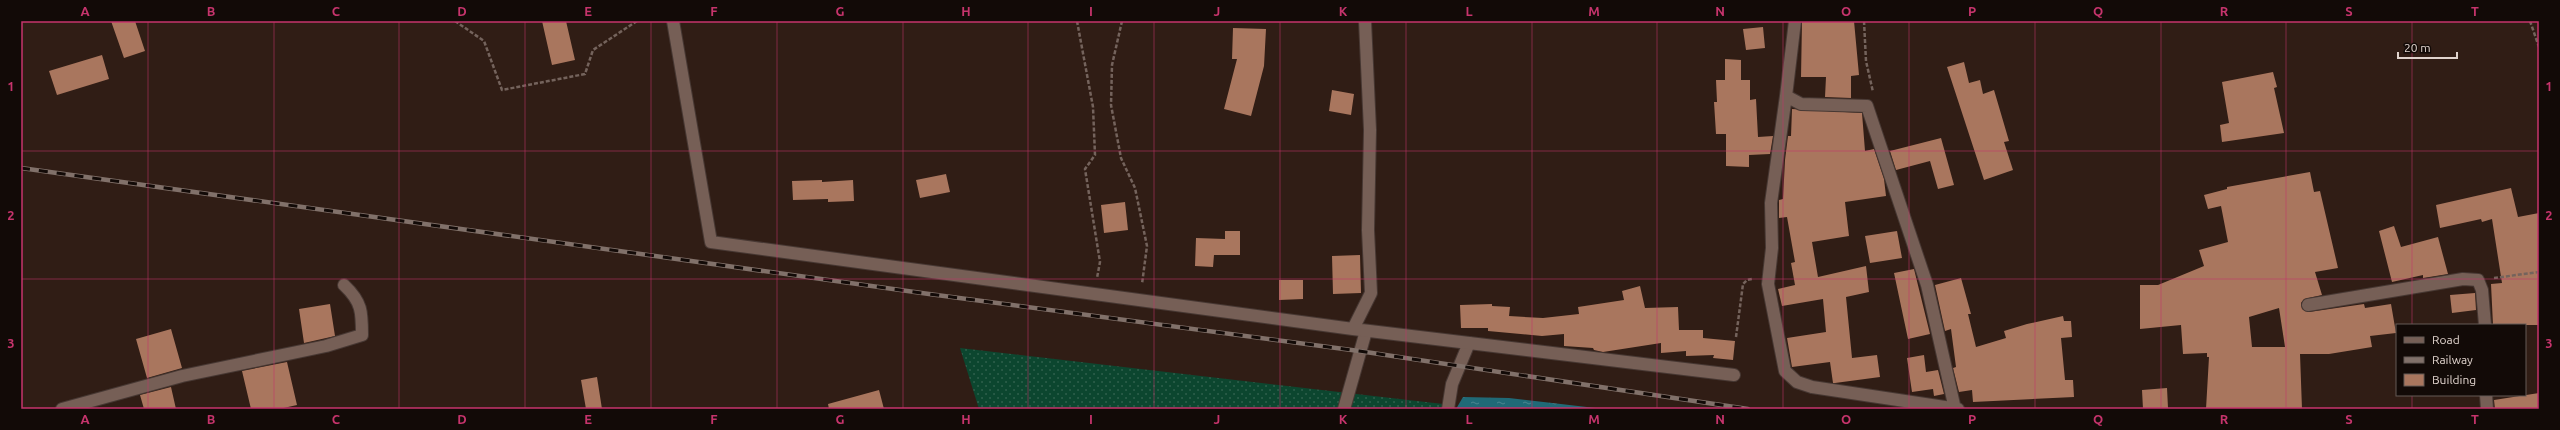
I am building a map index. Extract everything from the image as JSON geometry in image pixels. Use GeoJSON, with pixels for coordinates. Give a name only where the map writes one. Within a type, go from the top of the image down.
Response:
{"type":"FeatureCollection","features":[{"type":"Feature","properties":{"kind":"street"},"geometry":{"type":"LineString","coordinates":[[673,21],[711,242],[1353,330],[1734,375]]}},
{"type":"Feature","properties":{"kind":"street"},"geometry":{"type":"LineString","coordinates":[[1353,330],[1371,292],[1368,230],[1370,130],[1365,21]]}},
{"type":"Feature","properties":{"kind":"street"},"geometry":{"type":"LineString","coordinates":[[1786,96],[1801,104],[1867,106],[1927,285],[1956,409],[1812,387],[1797,382],[1785,371],[1768,284],[1772,248],[1771,203],[1795,21]]}},
{"type":"Feature","properties":{"kind":"street"},"geometry":{"type":"LineString","coordinates":[[2308,305],[2463,279],[2478,280],[2482,290],[2485,324]]}},
{"type":"Feature","properties":{"kind":"street"},"geometry":{"type":"LineString","coordinates":[[62,409],[182,376],[326,346],[362,334],[362,311],[354,294],[344,285]]}},
{"type":"Feature","properties":{"kind":"street"},"geometry":{"type":"LineString","coordinates":[[1344,409],[1366,331]]}},
{"type":"Feature","properties":{"kind":"street"},"geometry":{"type":"LineString","coordinates":[[1448,409],[1452,384],[1469,343]]}},
{"type":"Feature","properties":{"kind":"street"},"geometry":{"type":"LineString","coordinates":[[2486,396],[2487,409]]}},
{"type":"Feature","properties":{"kind":"path"},"geometry":{"type":"LineString","coordinates":[[455,21],[466,26],[484,41],[502,90],[585,74],[593,50],[637,21]]}},
{"type":"Feature","properties":{"kind":"path"},"geometry":{"type":"LineString","coordinates":[[1077,21],[1093,107],[1095,155],[1085,169],[1100,262],[1094,294]]}},
{"type":"Feature","properties":{"kind":"path"},"geometry":{"type":"LineString","coordinates":[[1122,21],[1112,65],[1111,105],[1121,158],[1135,188],[1148,246],[1140,300]]}},
{"type":"Feature","properties":{"kind":"path"},"geometry":{"type":"LineString","coordinates":[[1864,21],[1866,61],[1874,98]]}},
{"type":"Feature","properties":{"kind":"path"},"geometry":{"type":"LineString","coordinates":[[2530,21],[2539,47]]}},
{"type":"Feature","properties":{"kind":"path"},"geometry":{"type":"LineString","coordinates":[[2478,280],[2539,272]]}},
{"type":"Feature","properties":{"kind":"path"},"geometry":{"type":"LineString","coordinates":[[1736,337],[1743,284],[1747,280],[1769,276]]}},
{"type":"Feature","properties":{"kind":"green space"},"geometry":{"type":"Polygon","coordinates":[[[960,348],[1443,404],[1441,409],[979,409],[960,348]]]}},
{"type":"Feature","properties":{"kind":"water"},"geometry":{"type":"Polygon","coordinates":[[[1463,397],[1509,398],[1604,409],[1456,409],[1463,397]]]}},
{"type":"Feature","properties":{"kind":"building"},"geometry":{"type":"Polygon","coordinates":[[[111,21],[135,21],[145,51],[124,58],[111,21]]]}},
{"type":"Feature","properties":{"kind":"building"},"geometry":{"type":"Polygon","coordinates":[[[542,21],[566,21],[575,60],[552,65],[542,21]]]}},
{"type":"Feature","properties":{"kind":"building"},"geometry":{"type":"Polygon","coordinates":[[[1802,21],[1854,21],[1859,75],[1851,76],[1851,98],[1825,97],[1826,77],[1801,77],[1802,21]]]}},
{"type":"Feature","properties":{"kind":"building"},"geometry":{"type":"Polygon","coordinates":[[[1763,27],[1765,48],[1746,50],[1743,29],[1763,27]]]}},
{"type":"Feature","properties":{"kind":"building"},"geometry":{"type":"Polygon","coordinates":[[[1233,28],[1266,29],[1264,66],[1251,116],[1224,109],[1237,59],[1232,59],[1233,28]]]}},
{"type":"Feature","properties":{"kind":"building"},"geometry":{"type":"Polygon","coordinates":[[[102,55],[109,79],[57,95],[49,71],[102,55]]]}},
{"type":"Feature","properties":{"kind":"building"},"geometry":{"type":"Polygon","coordinates":[[[1725,59],[1741,60],[1741,80],[1750,80],[1750,100],[1756,99],[1758,137],[1773,136],[1770,154],[1749,155],[1749,167],[1726,166],[1726,134],[1716,134],[1714,102],[1717,102],[1716,80],[1725,80],[1725,59]]]}},
{"type":"Feature","properties":{"kind":"building"},"geometry":{"type":"Polygon","coordinates":[[[1964,62],[1969,83],[1980,80],[1983,94],[1994,90],[2009,141],[2004,142],[2013,170],[1984,180],[1947,67],[1964,62]]]}},
{"type":"Feature","properties":{"kind":"building"},"geometry":{"type":"Polygon","coordinates":[[[2273,72],[2277,87],[2274,88],[2284,133],[2222,142],[2220,125],[2229,123],[2222,82],[2273,72]]]}},
{"type":"Feature","properties":{"kind":"building"},"geometry":{"type":"Polygon","coordinates":[[[1332,90],[1354,94],[1351,115],[1329,111],[1332,90]]]}},
{"type":"Feature","properties":{"kind":"building"},"geometry":{"type":"Polygon","coordinates":[[[1792,109],[1862,113],[1865,151],[1874,149],[1884,179],[1886,196],[1845,202],[1849,236],[1812,242],[1818,277],[1866,266],[1869,292],[1846,297],[1852,358],[1877,355],[1880,377],[1833,383],[1830,362],[1792,367],[1787,338],[1826,332],[1823,299],[1782,306],[1778,289],[1795,285],[1791,263],[1795,262],[1787,217],[1779,218],[1779,200],[1783,199],[1788,136],[1791,136],[1792,109]]]}},
{"type":"Feature","properties":{"kind":"building"},"geometry":{"type":"Polygon","coordinates":[[[1941,138],[1954,185],[1938,189],[1930,161],[1896,170],[1890,151],[1941,138]]]}},
{"type":"Feature","properties":{"kind":"building"},"geometry":{"type":"Polygon","coordinates":[[[2310,172],[2314,192],[2320,191],[2338,268],[2315,272],[2322,295],[2304,299],[2301,303],[2302,309],[2309,312],[2364,304],[2365,308],[2391,304],[2396,333],[2370,336],[2372,347],[2329,354],[2300,354],[2302,409],[2206,409],[2209,357],[2207,357],[2207,353],[2183,354],[2181,325],[2140,329],[2140,285],[2158,285],[2204,266],[2199,250],[2228,242],[2221,206],[2208,209],[2204,195],[2227,189],[2227,187],[2310,172]],[[2279,308],[2249,317],[2252,347],[2285,347],[2279,308]]]}},
{"type":"Feature","properties":{"kind":"building"},"geometry":{"type":"Polygon","coordinates":[[[946,174],[950,192],[920,198],[916,180],[946,174]]]}},
{"type":"Feature","properties":{"kind":"building"},"geometry":{"type":"Polygon","coordinates":[[[822,180],[822,182],[853,180],[854,201],[828,202],[828,199],[793,200],[792,181],[822,180]]]}},
{"type":"Feature","properties":{"kind":"building"},"geometry":{"type":"Polygon","coordinates":[[[2511,188],[2518,217],[2539,213],[2539,325],[2493,324],[2491,284],[2502,283],[2492,219],[2482,222],[2481,219],[2440,228],[2436,205],[2511,188]]]}},
{"type":"Feature","properties":{"kind":"building"},"geometry":{"type":"Polygon","coordinates":[[[1125,202],[1128,230],[1104,233],[1101,205],[1125,202]]]}},
{"type":"Feature","properties":{"kind":"building"},"geometry":{"type":"Polygon","coordinates":[[[2394,226],[2401,247],[2438,237],[2448,274],[2423,278],[2423,275],[2392,282],[2379,231],[2394,226]]]}},
{"type":"Feature","properties":{"kind":"building"},"geometry":{"type":"Polygon","coordinates":[[[1225,231],[1240,231],[1240,255],[1214,255],[1213,267],[1195,266],[1196,238],[1225,239],[1225,231]]]}},
{"type":"Feature","properties":{"kind":"building"},"geometry":{"type":"Polygon","coordinates":[[[1897,231],[1902,258],[1870,263],[1865,236],[1897,231]]]}},
{"type":"Feature","properties":{"kind":"building"},"geometry":{"type":"Polygon","coordinates":[[[1360,255],[1361,293],[1333,294],[1332,256],[1360,255]]]}},
{"type":"Feature","properties":{"kind":"building"},"geometry":{"type":"Polygon","coordinates":[[[1914,269],[1930,334],[1908,339],[1894,273],[1914,269]]]}},
{"type":"Feature","properties":{"kind":"building"},"geometry":{"type":"Polygon","coordinates":[[[1961,278],[1971,314],[1968,314],[1976,347],[2006,338],[2004,331],[2027,324],[2063,316],[2064,321],[2071,321],[2072,337],[2061,338],[2065,380],[2073,380],[2074,397],[1973,402],[1972,390],[1959,392],[1953,368],[1956,367],[1951,329],[1945,331],[1935,285],[1961,278]]]}},
{"type":"Feature","properties":{"kind":"building"},"geometry":{"type":"Polygon","coordinates":[[[1279,280],[1303,280],[1303,299],[1279,300],[1279,280]]]}},
{"type":"Feature","properties":{"kind":"building"},"geometry":{"type":"Polygon","coordinates":[[[1640,286],[1645,308],[1678,307],[1679,330],[1703,330],[1703,338],[1735,341],[1733,360],[1713,358],[1714,355],[1686,356],[1686,351],[1661,353],[1661,343],[1603,352],[1594,350],[1593,348],[1564,346],[1564,334],[1542,336],[1488,331],[1488,328],[1461,328],[1460,305],[1492,304],[1492,306],[1510,307],[1509,316],[1543,318],[1579,314],[1578,307],[1624,300],[1622,291],[1640,286]]]}},
{"type":"Feature","properties":{"kind":"building"},"geometry":{"type":"Polygon","coordinates":[[[2475,293],[2476,310],[2452,313],[2450,295],[2475,293]]]}},
{"type":"Feature","properties":{"kind":"building"},"geometry":{"type":"Polygon","coordinates":[[[330,304],[335,336],[304,343],[299,309],[330,304]]]}},
{"type":"Feature","properties":{"kind":"building"},"geometry":{"type":"Polygon","coordinates":[[[171,329],[182,368],[147,378],[136,339],[171,329]]]}},
{"type":"Feature","properties":{"kind":"building"},"geometry":{"type":"Polygon","coordinates":[[[1924,355],[1926,372],[1938,370],[1944,394],[1934,396],[1933,389],[1912,392],[1907,358],[1924,355]]]}},
{"type":"Feature","properties":{"kind":"building"},"geometry":{"type":"Polygon","coordinates":[[[287,362],[297,405],[279,409],[251,409],[242,371],[287,362]]]}},
{"type":"Feature","properties":{"kind":"building"},"geometry":{"type":"Polygon","coordinates":[[[597,377],[602,409],[586,409],[581,380],[597,377]]]}},
{"type":"Feature","properties":{"kind":"building"},"geometry":{"type":"Polygon","coordinates":[[[171,387],[176,409],[144,409],[140,395],[171,387]]]}},
{"type":"Feature","properties":{"kind":"building"},"geometry":{"type":"Polygon","coordinates":[[[2167,388],[2168,408],[2143,409],[2142,390],[2167,388]]]}},
{"type":"Feature","properties":{"kind":"building"},"geometry":{"type":"Polygon","coordinates":[[[879,390],[884,409],[829,409],[828,404],[879,390]]]}},
{"type":"Feature","properties":{"kind":"building"},"geometry":{"type":"Polygon","coordinates":[[[2539,393],[2539,409],[2495,409],[2494,400],[2539,393]]]}},
{"type":"Feature","properties":{"kind":"railway"},"geometry":{"type":"LineString","coordinates":[[21,168],[929,294],[1359,351],[1748,409]]}}]}
